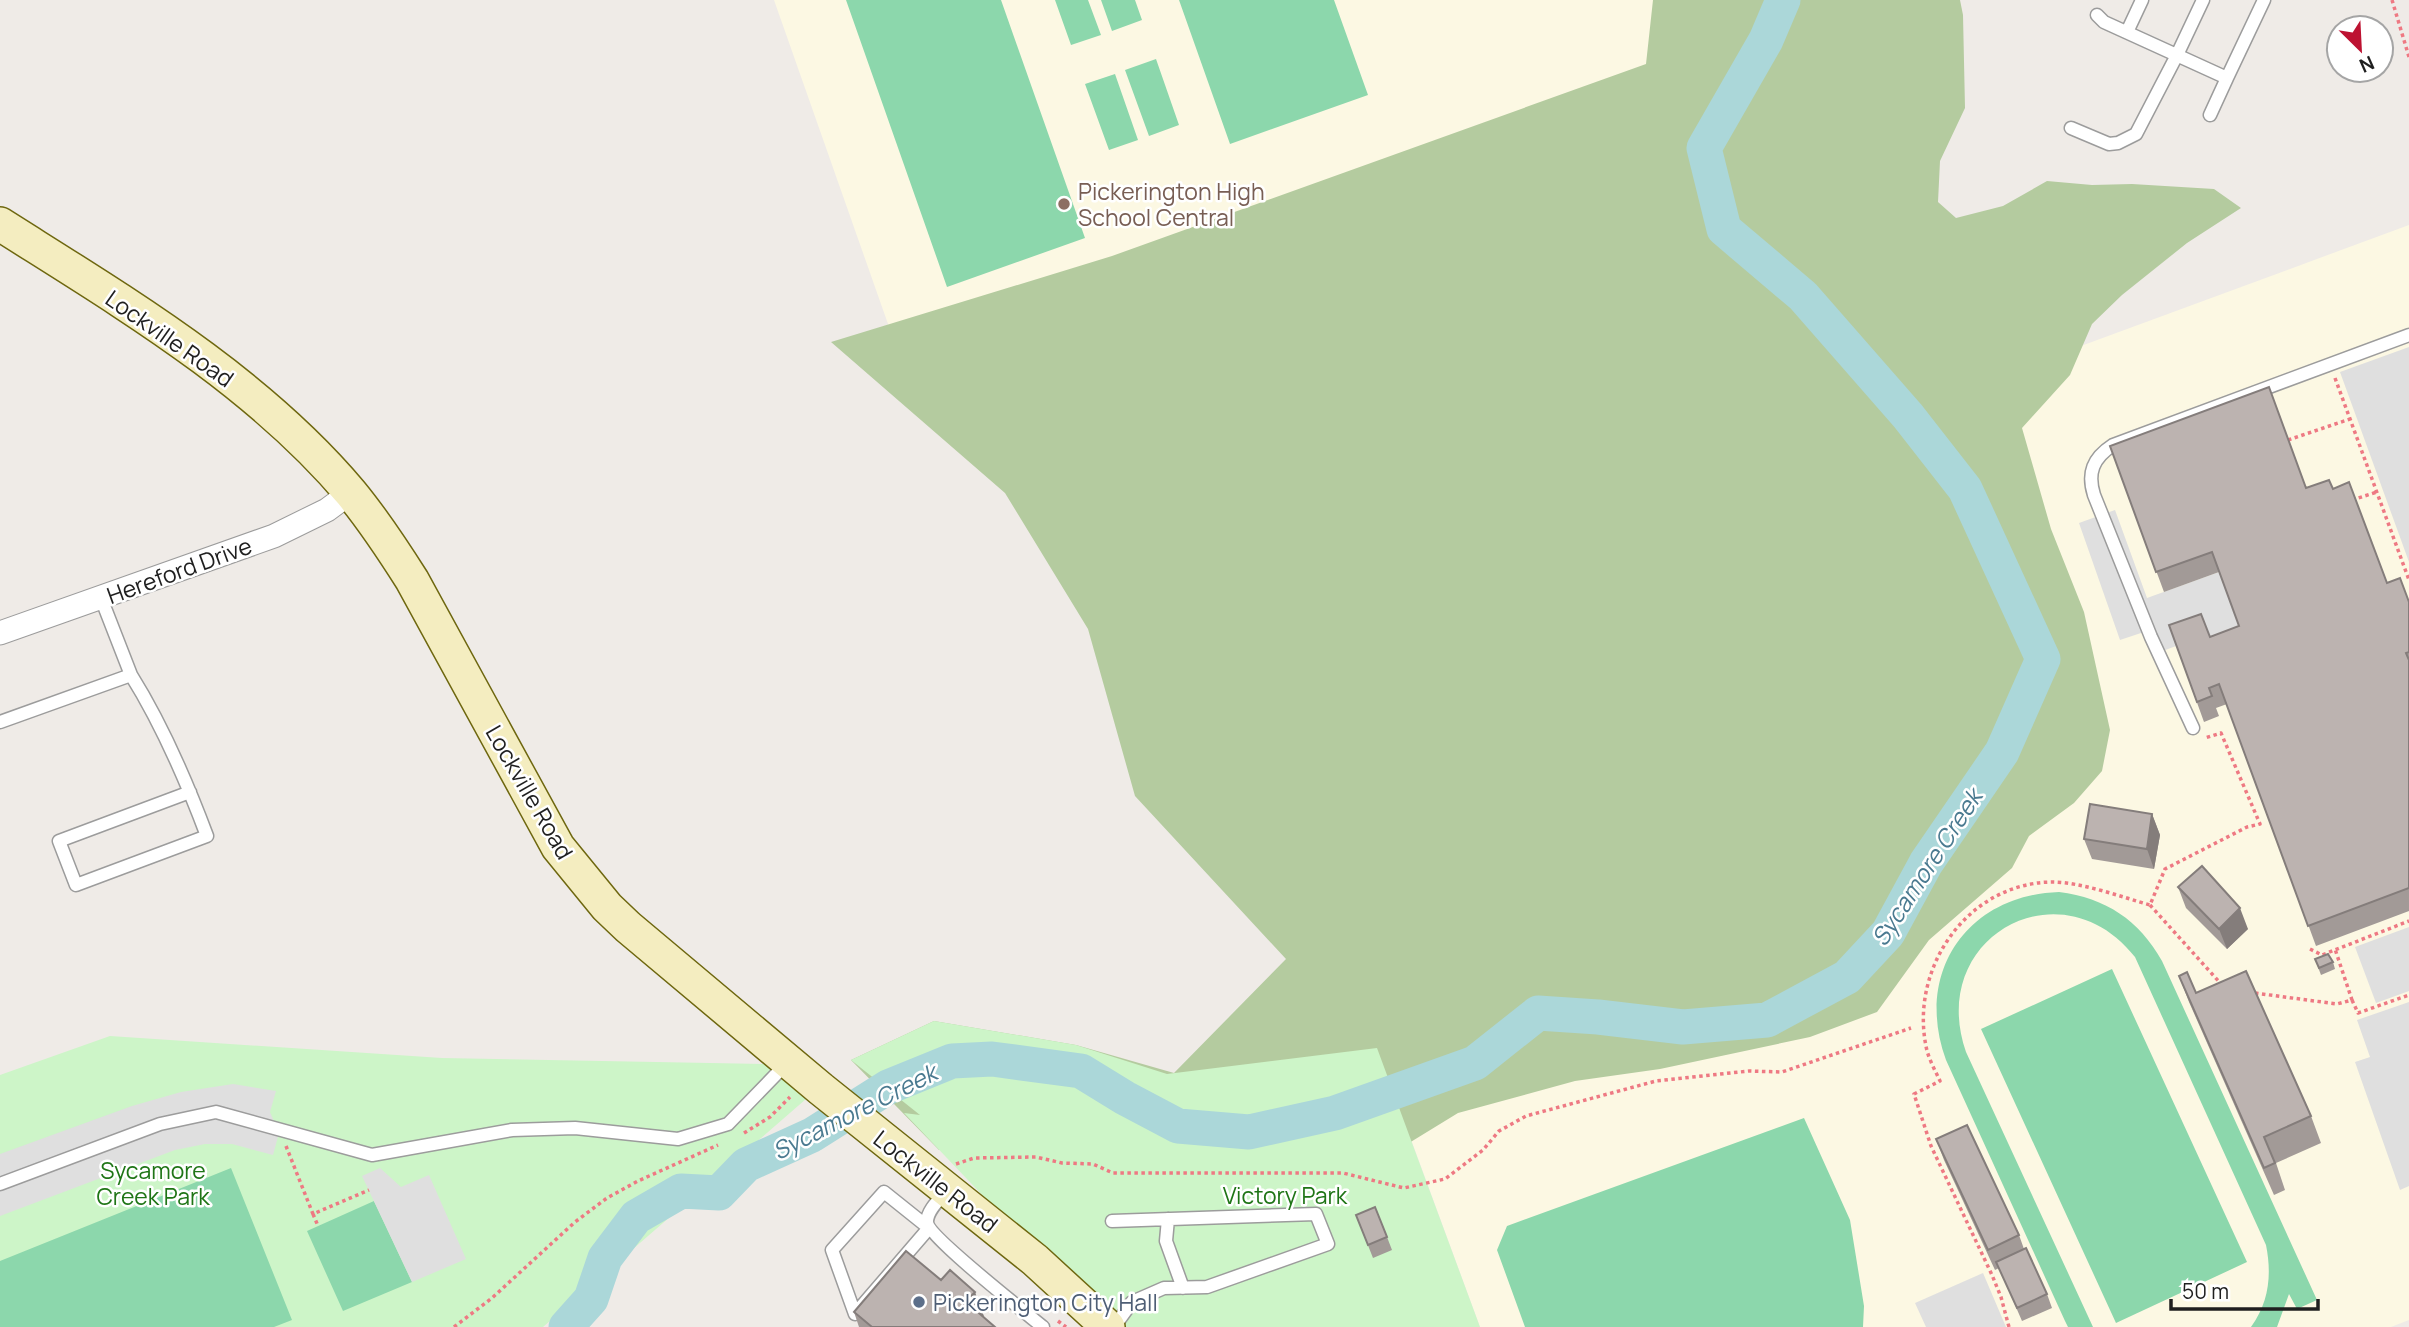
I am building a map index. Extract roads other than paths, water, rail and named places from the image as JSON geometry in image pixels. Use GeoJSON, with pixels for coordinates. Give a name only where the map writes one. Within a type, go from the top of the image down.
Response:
{"type":"FeatureCollection","features":[{"type":"Feature","properties":{"kind":"main road","name":"Lockville Road"},"geometry":{"type":"LineString","coordinates":[[0,224],[169,335],[238,385],[282,423],[351,493],[387,540],[569,862],[628,927],[789,1061],[806,1092],[893,1148],[939,1182],[1052,1275],[1108,1327]]}},
{"type":"Feature","properties":{"kind":"street","name":"Hereford Drive"},"geometry":{"type":"LineString","coordinates":[[0,634],[292,528],[327,510],[351,493]]}},
{"type":"Feature","properties":{"kind":"lane"},"geometry":{"type":"LineString","coordinates":[[2127,32],[2143,0]]}},
{"type":"Feature","properties":{"kind":"lane"},"geometry":{"type":"LineString","coordinates":[[2071,128],[2109,144],[2118,143],[2136,134],[2203,0]]}},
{"type":"Feature","properties":{"kind":"lane"},"geometry":{"type":"LineString","coordinates":[[2210,115],[2264,0]]}},
{"type":"Feature","properties":{"kind":"lane"},"geometry":{"type":"LineString","coordinates":[[2097,15],[2104,22],[2227,78]]}},
{"type":"Feature","properties":{"kind":"lane"},"geometry":{"type":"LineString","coordinates":[[2193,729],[2151,637],[2094,495],[2090,481],[2092,465],[2101,452],[2113,445],[2408,335]]}},
{"type":"Feature","properties":{"kind":"lane"},"geometry":{"type":"LineString","coordinates":[[101,598],[131,675],[151,707],[190,792],[207,836],[76,885],[59,841],[190,792]]}},
{"type":"Feature","properties":{"kind":"lane"},"geometry":{"type":"LineString","coordinates":[[0,722],[131,675]]}},
{"type":"Feature","properties":{"kind":"lane"},"geometry":{"type":"LineString","coordinates":[[0,1184],[160,1124],[216,1112],[372,1156],[512,1130],[575,1128],[678,1139],[729,1124],[789,1061]]}},
{"type":"Feature","properties":{"kind":"lane"},"geometry":{"type":"LineString","coordinates":[[929,1228],[927,1221],[939,1182]]}},
{"type":"Feature","properties":{"kind":"lane"},"geometry":{"type":"LineString","coordinates":[[929,1228],[855,1314],[832,1251],[884,1192],[929,1228],[944,1244],[1043,1327]]}},
{"type":"Feature","properties":{"kind":"lane"},"geometry":{"type":"LineString","coordinates":[[1112,1221],[1316,1214],[1328,1244],[1207,1287],[1164,1288],[1132,1302],[1114,1327]]}},
{"type":"Feature","properties":{"kind":"lane"},"geometry":{"type":"LineString","coordinates":[[1168,1219],[1166,1241],[1183,1288]]}},
{"type":"Feature","properties":{"kind":"waterway","name":"Sycamore Creek"},"geometry":{"type":"LineString","coordinates":[[566,1327],[591,1299],[605,1258],[636,1217],[681,1191],[719,1193],[746,1165],[812,1135],[888,1087],[952,1061],[992,1059],[1081,1071],[1178,1126],[1249,1132],[1335,1113],[1475,1063],[1538,1013],[1683,1027],[1767,1020],[1847,977],[1888,933],[1926,863],[2002,752],[2043,659],[1965,489],[1908,416],[1803,296],[1724,229],[1704,148],[1766,40],[1783,0]]}},
{"type":"Feature","properties":{"kind":"place","name":"Pickerington High School Central"},"geometry":{"type":"Point","coordinates":[1064,204]}},
{"type":"Feature","properties":{"kind":"place","name":"Pickerington City Hall"},"geometry":{"type":"Point","coordinates":[919,1302]}},
{"type":"Feature","properties":{"kind":"park label","name":"Sycamore Creek Park"},"geometry":{"type":"Point","coordinates":[153,1183]}},
{"type":"Feature","properties":{"kind":"park label","name":"Victory Park"},"geometry":{"type":"Point","coordinates":[1285,1195]}}]}
